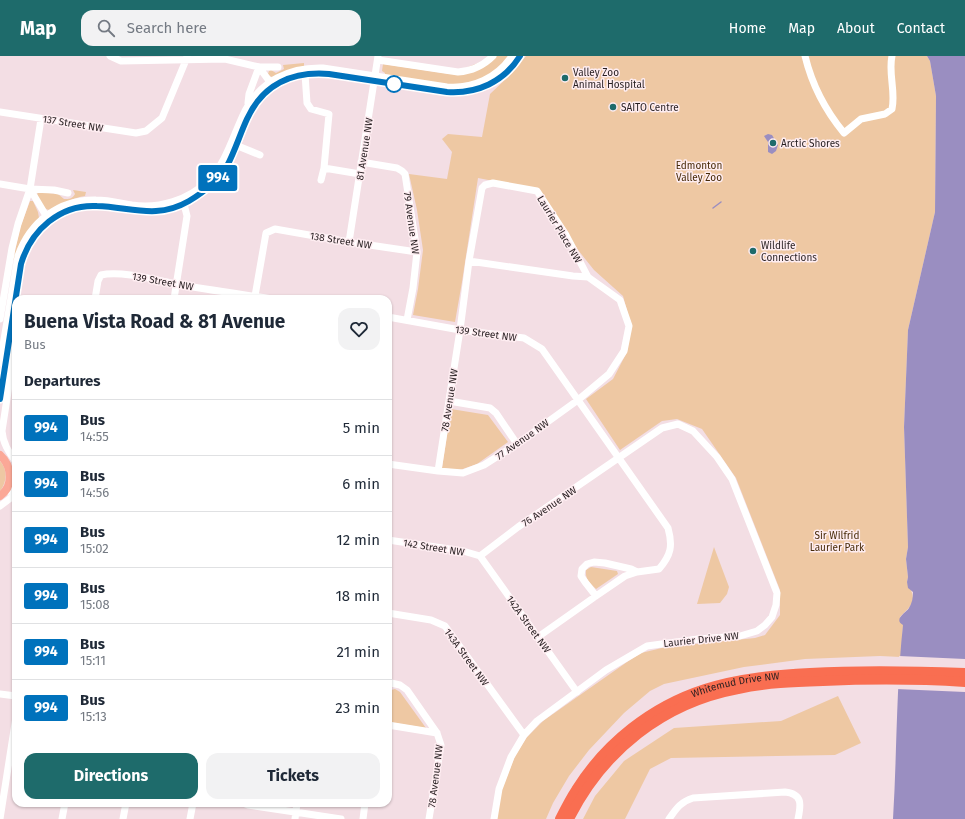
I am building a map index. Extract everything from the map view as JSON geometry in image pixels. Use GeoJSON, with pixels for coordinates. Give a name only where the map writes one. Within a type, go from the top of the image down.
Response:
{"type":"FeatureCollection","features":[{"type":"Feature","properties":{"kind":"highway","name":"Whitemud Drive NW"},"geometry":{"type":"LineString","coordinates":[[569,819],[590,783],[610,758],[622,746],[650,724],[689,704],[718,694],[749,687],[913,671],[965,673]]}},
{"type":"Feature","properties":{"kind":"highway","name":"Whitemud Drive NW"},"geometry":{"type":"LineString","coordinates":[[560,819],[580,783],[592,767],[614,743],[655,712],[705,689],[745,680],[798,674],[877,675],[965,682]]}},
{"type":"Feature","properties":{"kind":"main road"},"geometry":{"type":"LineString","coordinates":[[2,457],[9,469],[10,477],[8,487],[2,495]]}},
{"type":"Feature","properties":{"kind":"street"},"geometry":{"type":"LineString","coordinates":[[110,56],[121,61],[187,58],[224,59],[259,67],[278,67]]}},
{"type":"Feature","properties":{"kind":"street"},"geometry":{"type":"LineString","coordinates":[[378,58],[458,72],[479,66],[493,56]]}},
{"type":"Feature","properties":{"kind":"street"},"geometry":{"type":"LineString","coordinates":[[234,144],[241,119],[248,104],[260,90],[292,77],[317,73],[375,78],[447,87],[466,86],[484,81],[495,74],[512,56]]}},
{"type":"Feature","properties":{"kind":"street"},"geometry":{"type":"LineString","coordinates":[[16,295],[23,258],[34,236],[47,218],[87,206],[106,206],[147,212],[166,210],[183,201],[200,188],[214,174],[234,144],[252,109],[281,75],[300,69],[331,69],[447,92],[468,92],[488,86],[500,78],[511,68],[520,56]]}},
{"type":"Feature","properties":{"kind":"street"},"geometry":{"type":"LineString","coordinates":[[805,56],[816,90],[827,110],[844,133],[861,119],[885,114],[892,109],[894,100],[892,83],[892,56]]}},
{"type":"Feature","properties":{"kind":"street","name":"137 Street NW"},"geometry":{"type":"LineString","coordinates":[[0,112],[136,133],[146,131],[162,118],[187,58]]}},
{"type":"Feature","properties":{"kind":"street","name":"81 Avenue NW"},"geometry":{"type":"LineString","coordinates":[[349,242],[378,58]]}},
{"type":"Feature","properties":{"kind":"street"},"geometry":{"type":"LineString","coordinates":[[259,67],[272,84]]}},
{"type":"Feature","properties":{"kind":"street"},"geometry":{"type":"LineString","coordinates":[[248,104],[249,94],[259,67]]}},
{"type":"Feature","properties":{"kind":"street"},"geometry":{"type":"LineString","coordinates":[[305,74],[307,103],[311,109],[328,114],[324,168],[321,180]]}},
{"type":"Feature","properties":{"kind":"street"},"geometry":{"type":"LineString","coordinates":[[0,319],[12,248],[18,224],[30,189],[41,118]]}},
{"type":"Feature","properties":{"kind":"street"},"geometry":{"type":"LineString","coordinates":[[234,144],[260,155]]}},
{"type":"Feature","properties":{"kind":"street","name":"79 Avenue NW"},"geometry":{"type":"LineString","coordinates":[[362,162],[397,168],[405,174],[417,252],[413,288],[407,320]]}},
{"type":"Feature","properties":{"kind":"street"},"geometry":{"type":"LineString","coordinates":[[324,168],[360,174]]}},
{"type":"Feature","properties":{"kind":"street","name":"Laurier Place NW"},"geometry":{"type":"LineString","coordinates":[[460,330],[469,261],[482,188],[485,185],[493,183],[537,191],[566,235],[588,277],[620,300],[628,326],[624,351],[610,374],[578,400]]}},
{"type":"Feature","properties":{"kind":"street"},"geometry":{"type":"LineString","coordinates":[[0,184],[68,193]]}},
{"type":"Feature","properties":{"kind":"street"},"geometry":{"type":"LineString","coordinates":[[30,189],[47,218]]}},
{"type":"Feature","properties":{"kind":"street"},"geometry":{"type":"LineString","coordinates":[[175,295],[187,216],[183,201]]}},
{"type":"Feature","properties":{"kind":"street","name":"138 Street NW"},"geometry":{"type":"LineString","coordinates":[[255,295],[266,233],[275,229],[417,252]]}},
{"type":"Feature","properties":{"kind":"street","name":"Laurier Place NW"},"geometry":{"type":"LineString","coordinates":[[469,261],[588,277]]}},
{"type":"Feature","properties":{"kind":"street","name":"139 Street NW"},"geometry":{"type":"LineString","coordinates":[[96,295],[98,281],[101,275],[108,273],[248,295]]}},
{"type":"Feature","properties":{"kind":"street"},"geometry":{"type":"LineString","coordinates":[[0,364],[12,313]]}},
{"type":"Feature","properties":{"kind":"street","name":"139 Street NW"},"geometry":{"type":"LineString","coordinates":[[392,318],[460,330],[524,338],[542,349],[578,400]]}},
{"type":"Feature","properties":{"kind":"street","name":"78 Avenue NW"},"geometry":{"type":"LineString","coordinates":[[438,471],[460,330]]}},
{"type":"Feature","properties":{"kind":"street"},"geometry":{"type":"LineString","coordinates":[[0,399],[8,333]]}},
{"type":"Feature","properties":{"kind":"street"},"geometry":{"type":"LineString","coordinates":[[12,366],[2,431],[5,446],[12,456]]}},
{"type":"Feature","properties":{"kind":"street"},"geometry":{"type":"LineString","coordinates":[[538,637],[626,576],[637,572],[659,569],[666,560],[670,549],[671,538],[668,528],[578,400]]}},
{"type":"Feature","properties":{"kind":"street","name":"77 Avenue NW"},"geometry":{"type":"LineString","coordinates":[[438,471],[463,473],[484,465],[578,400]]}},
{"type":"Feature","properties":{"kind":"street"},"geometry":{"type":"LineString","coordinates":[[449,401],[490,408],[496,413],[516,444]]}},
{"type":"Feature","properties":{"kind":"street","name":"Laurier Drive NW"},"geometry":{"type":"LineString","coordinates":[[494,819],[499,789],[511,757],[524,735],[537,721],[606,670],[647,646],[739,636],[757,630],[772,617],[778,593],[732,480],[717,456],[693,430],[678,424],[662,428],[619,457]]}},
{"type":"Feature","properties":{"kind":"street"},"geometry":{"type":"LineString","coordinates":[[2,457],[12,471]]}},
{"type":"Feature","properties":{"kind":"street","name":"76 Avenue NW"},"geometry":{"type":"LineString","coordinates":[[480,556],[518,527],[619,457]]}},
{"type":"Feature","properties":{"kind":"street"},"geometry":{"type":"LineString","coordinates":[[392,465],[438,471]]}},
{"type":"Feature","properties":{"kind":"street"},"geometry":{"type":"LineString","coordinates":[[2,495],[12,490]]}},
{"type":"Feature","properties":{"kind":"street"},"geometry":{"type":"LineString","coordinates":[[0,506],[12,497]]}},
{"type":"Feature","properties":{"kind":"street","name":"142 Street NW"},"geometry":{"type":"LineString","coordinates":[[392,541],[463,551],[480,556]]}},
{"type":"Feature","properties":{"kind":"street","name":"142A Street NW"},"geometry":{"type":"LineString","coordinates":[[480,556],[577,692]]}},
{"type":"Feature","properties":{"kind":"street"},"geometry":{"type":"LineString","coordinates":[[596,596],[581,576],[582,569],[587,564],[594,562],[605,563],[631,569],[637,572]]}},
{"type":"Feature","properties":{"kind":"street","name":"143A Street NW"},"geometry":{"type":"LineString","coordinates":[[392,614],[431,620],[446,626],[524,735]]}},
{"type":"Feature","properties":{"kind":"street"},"geometry":{"type":"LineString","coordinates":[[392,684],[400,685],[407,690],[437,733]]}},
{"type":"Feature","properties":{"kind":"street"},"geometry":{"type":"LineString","coordinates":[[0,694],[12,696]]}},
{"type":"Feature","properties":{"kind":"street"},"geometry":{"type":"LineString","coordinates":[[392,726],[437,733]]}},
{"type":"Feature","properties":{"kind":"street","name":"78 Avenue NW"},"geometry":{"type":"LineString","coordinates":[[429,819],[441,745],[437,733]]}},
{"type":"Feature","properties":{"kind":"street"},"geometry":{"type":"LineString","coordinates":[[0,819],[12,742]]}},
{"type":"Feature","properties":{"kind":"street"},"geometry":{"type":"LineString","coordinates":[[669,819],[678,806],[686,800],[693,798],[785,792],[795,795],[798,799],[800,808],[798,819]]}},
{"type":"Feature","properties":{"kind":"street"},"geometry":{"type":"LineString","coordinates":[[62,819],[64,807]]}},
{"type":"Feature","properties":{"kind":"street"},"geometry":{"type":"LineString","coordinates":[[123,819],[125,807]]}},
{"type":"Feature","properties":{"kind":"street"},"geometry":{"type":"LineString","coordinates":[[190,819],[192,807]]}},
{"type":"Feature","properties":{"kind":"street"},"geometry":{"type":"LineString","coordinates":[[257,807],[295,816],[341,819]]}},
{"type":"Feature","properties":{"kind":"street"},"geometry":{"type":"LineString","coordinates":[[363,819],[365,807]]}},
{"type":"Feature","properties":{"kind":"green space"},"geometry":{"type":"Polygon","coordinates":[[[496,56],[509,56],[497,70],[477,81],[452,85],[385,75],[382,71],[383,64],[450,74],[496,56]]]}},
{"type":"Feature","properties":{"kind":"green space"},"geometry":{"type":"Polygon","coordinates":[[[526,56],[927,56],[930,61],[936,96],[935,212],[908,330],[904,427],[908,547],[906,559],[908,577],[907,582],[913,597],[911,605],[900,617],[903,625],[901,657],[880,656],[805,659],[744,667],[664,684],[650,691],[624,713],[589,750],[569,776],[553,803],[546,819],[497,819],[499,797],[515,756],[527,737],[543,721],[641,653],[666,647],[755,638],[765,635],[780,615],[780,590],[736,478],[702,429],[677,419],[662,421],[620,450],[586,399],[613,379],[627,352],[631,325],[623,296],[594,270],[578,250],[540,190],[478,178],[455,322],[413,315],[423,250],[417,210],[409,174],[447,179],[452,152],[442,139],[448,134],[482,137],[490,94],[512,73],[526,56]]]}},
{"type":"Feature","properties":{"kind":"green space"},"geometry":{"type":"Polygon","coordinates":[[[304,63],[304,66],[272,77],[268,74],[271,70],[276,73],[284,69],[283,65],[304,63]]]}},
{"type":"Feature","properties":{"kind":"green space"},"geometry":{"type":"Polygon","coordinates":[[[73,190],[86,192],[85,196],[50,210],[43,207],[37,195],[38,192],[58,194],[64,199],[69,199],[75,194],[73,190]]]}},
{"type":"Feature","properties":{"kind":"green space"},"geometry":{"type":"Polygon","coordinates":[[[30,201],[33,201],[39,218],[13,260],[20,228],[30,201]]]}},
{"type":"Feature","properties":{"kind":"green space"},"geometry":{"type":"Polygon","coordinates":[[[451,409],[488,415],[508,442],[477,464],[460,470],[442,468],[451,409]]]}},
{"type":"Feature","properties":{"kind":"green space"},"geometry":{"type":"Polygon","coordinates":[[[0,461],[3,465],[6,476],[0,491],[0,461]]]}},
{"type":"Feature","properties":{"kind":"green space"},"geometry":{"type":"Polygon","coordinates":[[[714,547],[729,587],[727,594],[720,603],[697,604],[714,547]]]}},
{"type":"Feature","properties":{"kind":"green space"},"geometry":{"type":"Polygon","coordinates":[[[591,567],[617,571],[618,574],[596,589],[588,581],[586,576],[586,570],[591,567]]]}},
{"type":"Feature","properties":{"kind":"green space"},"geometry":{"type":"Polygon","coordinates":[[[395,689],[400,692],[426,728],[392,723],[392,690],[395,689]]]}},
{"type":"Feature","properties":{"kind":"green space"},"geometry":{"type":"Polygon","coordinates":[[[838,696],[861,743],[835,755],[671,758],[650,769],[625,819],[583,819],[595,796],[624,761],[674,728],[781,721],[838,696]]]}},
{"type":"Feature","properties":{"kind":"shaded area"},"geometry":{"type":"Polygon","coordinates":[[[927,56],[965,56],[965,819],[893,819],[899,673],[903,625],[899,621],[901,616],[910,606],[913,594],[913,592],[908,588],[906,559],[908,547],[904,427],[908,330],[935,212],[936,96],[930,61],[927,56]]]}},
{"type":"Feature","properties":{"kind":"shaded area","name":"Arctic Shores"},"geometry":{"type":"Polygon","coordinates":[[[768,134],[772,135],[778,145],[776,151],[772,154],[768,152],[768,142],[764,136],[768,134]]]}},
{"type":"Feature","properties":{"kind":"pier"},"geometry":{"type":"Polygon","coordinates":[[[899,656],[965,659],[965,692],[896,689],[899,656]]]}},
{"type":"Feature","properties":{"kind":"waterway"},"geometry":{"type":"LineString","coordinates":[[713,208],[721,202]]}},
{"type":"Feature","properties":{"kind":"bus line","name":"994"},"geometry":{"type":"LineString","coordinates":[[16,295],[21,264],[25,252],[39,230],[55,216],[77,208],[95,205],[147,212],[166,210],[184,204],[200,194],[218,179],[227,166],[252,109],[264,94],[279,83],[299,75],[317,73],[447,92],[468,92],[488,86],[506,74],[520,56]]}},
{"type":"Feature","properties":{"kind":"bus line","name":"994"},"geometry":{"type":"LineString","coordinates":[[0,399],[12,322]]}},
{"type":"Feature","properties":{"kind":"place","name":"Valley Zoo Animal Hospital"},"geometry":{"type":"Point","coordinates":[565,78]}},
{"type":"Feature","properties":{"kind":"place","name":"SAITO Centre"},"geometry":{"type":"Point","coordinates":[613,107]}},
{"type":"Feature","properties":{"kind":"place","name":"Arctic Shores"},"geometry":{"type":"Point","coordinates":[773,143]}},
{"type":"Feature","properties":{"kind":"place","name":"Wildlife Connections"},"geometry":{"type":"Point","coordinates":[753,251]}},
{"type":"Feature","properties":{"kind":"park label","name":"Edmonton Valley Zoo"},"geometry":{"type":"Point","coordinates":[699,170]}},
{"type":"Feature","properties":{"kind":"park label","name":"Sir Wilfrid Laurier Park"},"geometry":{"type":"Point","coordinates":[837,540]}}]}
